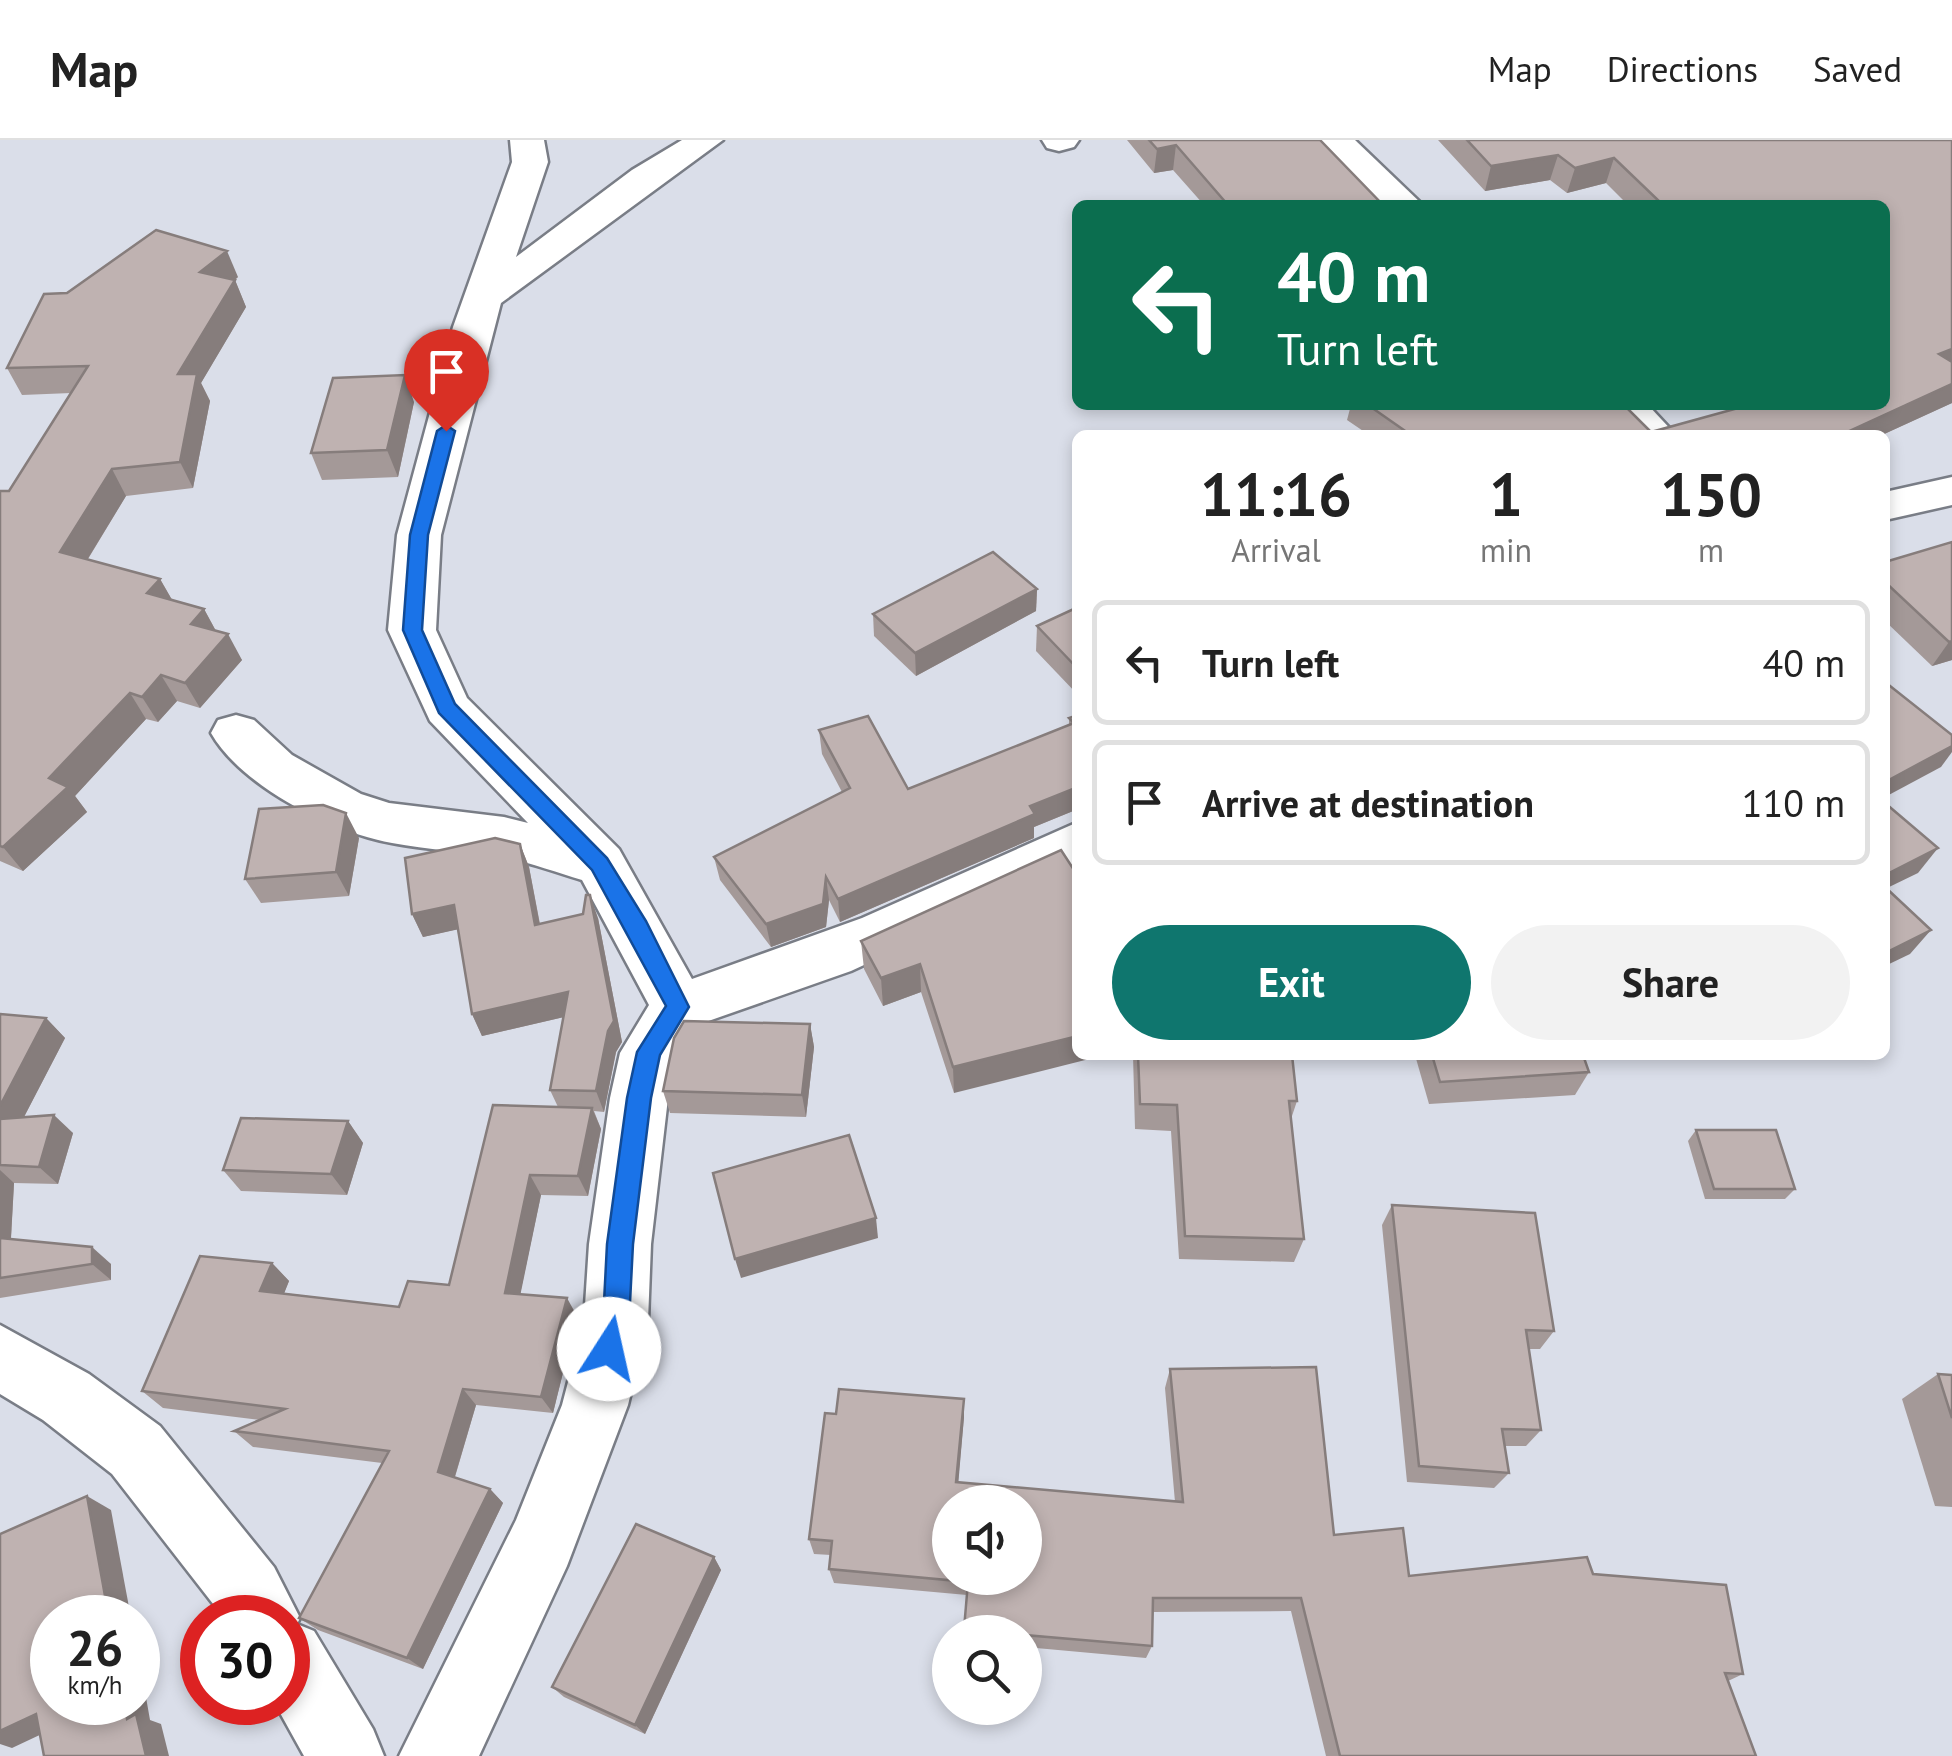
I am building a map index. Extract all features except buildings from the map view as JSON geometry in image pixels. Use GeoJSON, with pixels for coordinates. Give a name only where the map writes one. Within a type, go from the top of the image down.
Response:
{"type":"FeatureCollection","features":[{"type":"Feature","properties":{"kind":"street"},"geometry":{"type":"LineString","coordinates":[[527,140],[530,162],[482,298],[419,535],[412,630],[446,708],[600,864],[638,927],[678,1007]]}},
{"type":"Feature","properties":{"kind":"street"},"geometry":{"type":"LineString","coordinates":[[482,298],[602,214],[645,178],[706,140]]}},
{"type":"Feature","properties":{"kind":"street"},"geometry":{"type":"LineString","coordinates":[[1334,140],[1400,200]]}},
{"type":"Feature","properties":{"kind":"street"},"geometry":{"type":"LineString","coordinates":[[1629,410],[1650,430]]}},
{"type":"Feature","properties":{"kind":"street"},"geometry":{"type":"LineString","coordinates":[[1890,505],[1952,491]]}},
{"type":"Feature","properties":{"kind":"street"},"geometry":{"type":"LineString","coordinates":[[236,732],[274,768],[343,808],[390,823],[504,837],[600,864]]}},
{"type":"Feature","properties":{"kind":"street"},"geometry":{"type":"LineString","coordinates":[[436,1756],[447,1742],[542,1541],[594,1405],[616,1322],[620,1244],[639,1098],[649,1052],[678,1007],[753,986],[970,896],[1072,845]]}},
{"type":"Feature","properties":{"kind":"street"},"geometry":{"type":"LineString","coordinates":[[0,1357],[66,1397],[136,1450],[252,1595]]}},
{"type":"Feature","properties":{"kind":"street"},"geometry":{"type":"LineString","coordinates":[[310,1694],[346,1756]]}},
{"type":"Feature","properties":{"kind":"route"},"geometry":{"type":"LineString","coordinates":[[446,431],[419,535],[412,630],[446,708],[600,864],[638,927],[678,1007],[649,1052],[639,1098],[620,1244],[616,1322],[609,1349]]}}]}
